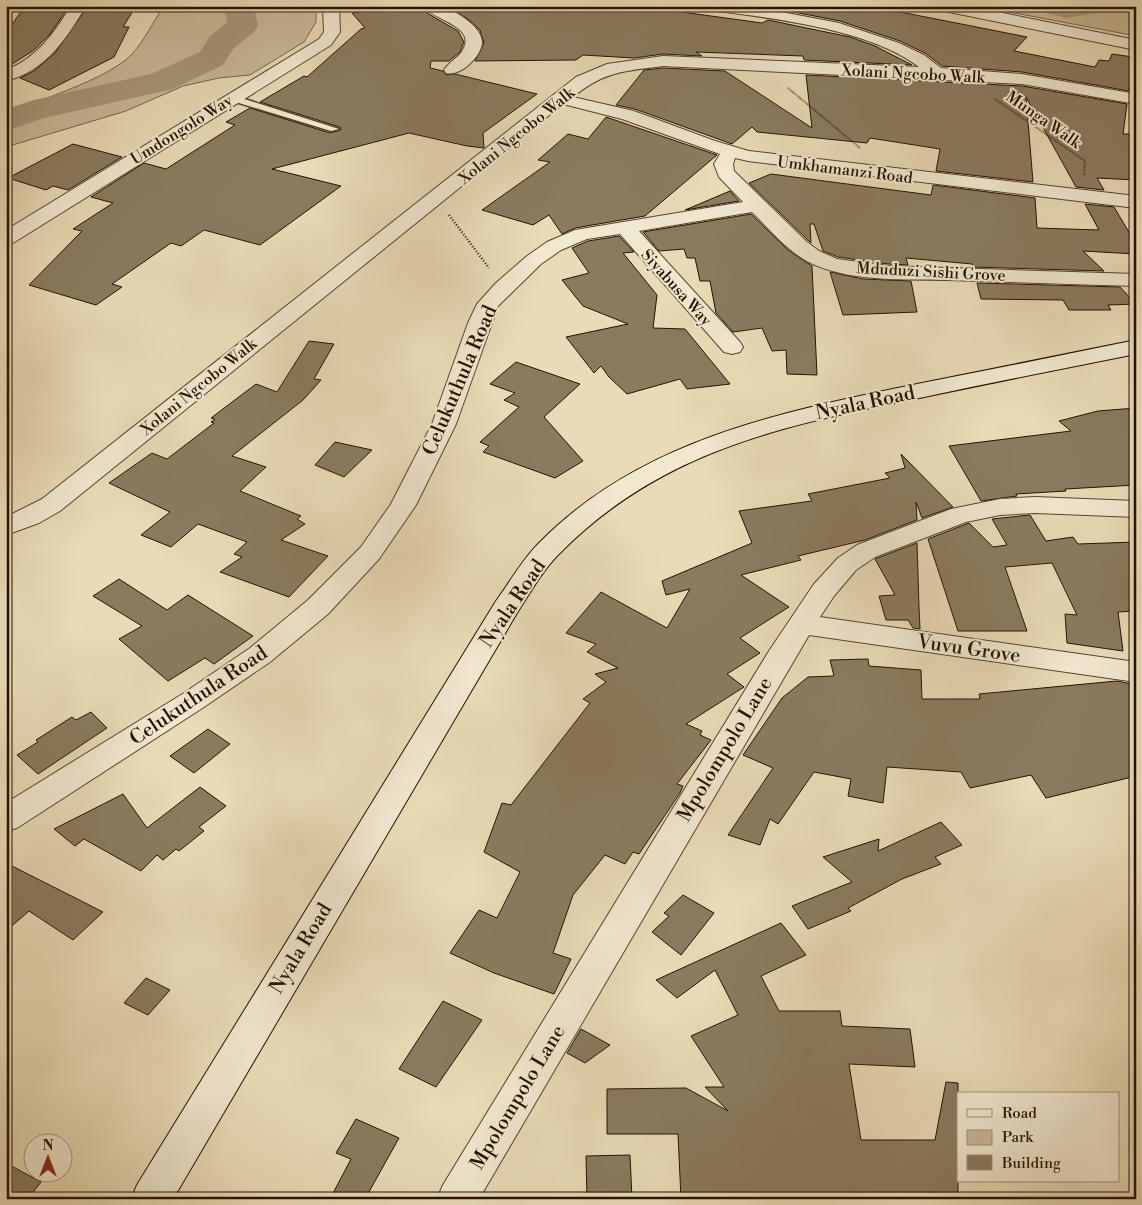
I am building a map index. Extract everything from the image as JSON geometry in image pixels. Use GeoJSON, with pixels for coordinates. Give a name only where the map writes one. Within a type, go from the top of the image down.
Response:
{"type":"FeatureCollection","features":[{"type":"Feature","properties":{"kind":"street"},"geometry":{"type":"LineString","coordinates":[[6,76],[28,67],[50,51],[79,6]]}},
{"type":"Feature","properties":{"kind":"street","name":"Umdongolo Way"},"geometry":{"type":"LineString","coordinates":[[6,239],[329,38],[332,32],[331,6]]}},
{"type":"Feature","properties":{"kind":"street"},"geometry":{"type":"LineString","coordinates":[[430,6],[464,26],[473,36],[473,49],[452,70]]}},
{"type":"Feature","properties":{"kind":"street"},"geometry":{"type":"LineString","coordinates":[[718,6],[795,18],[888,43],[922,60],[937,73]]}},
{"type":"Feature","properties":{"kind":"street"},"geometry":{"type":"LineString","coordinates":[[944,6],[1136,45]]}},
{"type":"Feature","properties":{"kind":"street","name":"Xolani Ngcobo Walk"},"geometry":{"type":"LineString","coordinates":[[6,527],[30,517],[51,504],[562,99],[582,81],[607,69],[630,64],[664,61],[937,73],[1045,82],[1136,99]]}},
{"type":"Feature","properties":{"kind":"street","name":"Umkhamanzi Road"},"geometry":{"type":"LineString","coordinates":[[562,99],[628,115],[730,152],[894,175],[1136,202]]}},
{"type":"Feature","properties":{"kind":"street","name":"Mduduzi Sishi Grove"},"geometry":{"type":"LineString","coordinates":[[730,152],[724,160],[723,166],[726,172],[802,248],[822,260],[850,268],[888,272],[1136,280]]}},
{"type":"Feature","properties":{"kind":"street","name":"Celukuthula Road"},"geometry":{"type":"LineString","coordinates":[[6,819],[194,700],[260,655],[318,607],[370,553],[403,505],[444,424],[482,314],[503,287],[534,260],[554,246],[582,234],[758,205]]}},
{"type":"Feature","properties":{"kind":"street","name":"Siyabusa Way"},"geometry":{"type":"LineString","coordinates":[[624,226],[732,347]]}},
{"type":"Feature","properties":{"kind":"street","name":"Nyala Road"},"geometry":{"type":"LineString","coordinates":[[151,1199],[441,712],[506,608],[544,554],[587,514],[642,476],[685,454],[755,427],[805,414],[1136,347]]}},
{"type":"Feature","properties":{"kind":"street","name":"Mpolompolo Lane"},"geometry":{"type":"LineString","coordinates":[[457,1199],[769,674],[824,590],[847,564],[866,551],[960,515],[1000,507],[1035,505],[1136,509]]}},
{"type":"Feature","properties":{"kind":"street","name":"Vuvu Grove"},"geometry":{"type":"LineString","coordinates":[[802,624],[1136,672]]}},
{"type":"Feature","properties":{"kind":"lane"},"geometry":{"type":"LineString","coordinates":[[232,98],[334,129]]}},
{"type":"Feature","properties":{"kind":"path"},"geometry":{"type":"LineString","coordinates":[[760,66],[894,175]]}},
{"type":"Feature","properties":{"kind":"path","name":"Munga Walk"},"geometry":{"type":"LineString","coordinates":[[961,76],[1085,161],[1081,196]]}},
{"type":"Feature","properties":{"kind":"path"},"geometry":{"type":"LineString","coordinates":[[436,199],[503,287]]}},
{"type":"Feature","properties":{"kind":"green space"},"geometry":{"type":"Polygon","coordinates":[[[164,6],[316,6],[316,22],[304,42],[250,75],[219,78],[183,86],[126,111],[6,147],[6,113],[73,88],[108,72],[122,63],[136,49],[164,6]]]}},
{"type":"Feature","properties":{"kind":"green space"},"geometry":{"type":"Polygon","coordinates":[[[978,6],[1136,6],[1136,36],[978,6]]]}},
{"type":"Feature","properties":{"kind":"building"},"geometry":{"type":"Polygon","coordinates":[[[25,6],[69,6],[50,34],[34,50],[6,68],[6,33],[25,6]]]}},
{"type":"Feature","properties":{"kind":"building"},"geometry":{"type":"Polygon","coordinates":[[[88,6],[136,6],[123,27],[129,27],[114,57],[49,90],[20,78],[34,71],[55,53],[88,6]]]}},
{"type":"Feature","properties":{"kind":"building"},"geometry":{"type":"Polygon","coordinates":[[[356,6],[421,6],[427,13],[458,31],[464,42],[460,52],[449,61],[431,61],[430,68],[443,71],[446,75],[455,74],[537,94],[483,133],[484,148],[409,133],[272,169],[341,186],[260,245],[204,230],[181,246],[171,243],[112,284],[122,287],[96,305],[29,285],[82,231],[73,229],[113,203],[91,197],[144,163],[166,169],[235,125],[226,122],[250,108],[330,133],[341,130],[340,127],[260,102],[304,76],[307,77],[361,29],[365,28],[352,13],[361,12],[356,6]]]}},
{"type":"Feature","properties":{"kind":"building"},"geometry":{"type":"Polygon","coordinates":[[[446,6],[638,6],[762,23],[768,20],[850,37],[875,46],[912,65],[804,60],[803,56],[696,52],[702,56],[663,54],[634,58],[583,55],[576,60],[475,61],[484,43],[480,30],[468,19],[446,6]]]}},
{"type":"Feature","properties":{"kind":"building"},"geometry":{"type":"Polygon","coordinates":[[[791,6],[813,6],[836,12],[843,6],[870,6],[1027,37],[1014,51],[1095,67],[1099,60],[1109,61],[1112,54],[1133,57],[1130,77],[1133,78],[1129,91],[1022,72],[942,66],[925,53],[900,41],[840,21],[784,10],[791,6]]]}},
{"type":"Feature","properties":{"kind":"building"},"geometry":{"type":"Polygon","coordinates":[[[663,68],[725,71],[812,128],[806,75],[1022,86],[1127,104],[1123,134],[1136,134],[1136,180],[1097,178],[1104,190],[1076,187],[1026,97],[1033,182],[936,171],[940,149],[870,138],[867,143],[757,132],[752,127],[732,144],[635,109],[616,105],[644,70],[663,68]]]}},
{"type":"Feature","properties":{"kind":"building"},"geometry":{"type":"Polygon","coordinates":[[[606,117],[717,155],[645,216],[575,228],[562,234],[549,215],[533,225],[482,210],[550,162],[538,160],[568,134],[588,139],[606,117]]]}},
{"type":"Feature","properties":{"kind":"building"},"geometry":{"type":"Polygon","coordinates":[[[73,144],[122,157],[68,190],[53,186],[46,190],[8,178],[73,144]]]}},
{"type":"Feature","properties":{"kind":"building"},"geometry":{"type":"Polygon","coordinates":[[[771,174],[931,195],[933,185],[1035,198],[1037,228],[1099,230],[1085,204],[1114,207],[1136,244],[1136,254],[1083,251],[1104,271],[973,267],[972,264],[906,258],[908,265],[888,264],[838,257],[823,251],[814,224],[810,224],[811,243],[749,183],[771,174]]]}},
{"type":"Feature","properties":{"kind":"building"},"geometry":{"type":"Polygon","coordinates":[[[730,191],[739,201],[685,210],[730,191]]]}},
{"type":"Feature","properties":{"kind":"building"},"geometry":{"type":"Polygon","coordinates":[[[751,214],[788,250],[812,266],[817,375],[787,374],[786,350],[772,351],[762,328],[733,332],[716,313],[710,281],[700,281],[695,258],[687,258],[684,249],[659,251],[643,232],[751,214]]]}},
{"type":"Feature","properties":{"kind":"building"},"geometry":{"type":"Polygon","coordinates":[[[619,236],[634,252],[623,253],[657,295],[653,328],[685,329],[730,384],[687,389],[680,379],[627,394],[609,377],[601,366],[594,373],[566,337],[628,324],[583,306],[562,280],[589,273],[572,248],[588,241],[619,236]]]}},
{"type":"Feature","properties":{"kind":"building"},"geometry":{"type":"Polygon","coordinates":[[[830,272],[863,279],[911,281],[917,312],[843,315],[830,272]]]}},
{"type":"Feature","properties":{"kind":"building"},"geometry":{"type":"Polygon","coordinates":[[[977,283],[1120,287],[1136,304],[1108,305],[1111,310],[1069,310],[1063,300],[981,299],[977,283]]]}},
{"type":"Feature","properties":{"kind":"building"},"geometry":{"type":"Polygon","coordinates":[[[309,341],[334,344],[314,379],[321,380],[303,400],[232,456],[266,467],[240,491],[301,516],[297,519],[305,524],[281,540],[328,556],[289,597],[220,572],[242,557],[234,554],[247,542],[198,524],[171,547],[141,535],[170,512],[109,483],[152,453],[167,459],[214,423],[211,422],[215,419],[211,418],[256,384],[277,392],[309,341]]]}},
{"type":"Feature","properties":{"kind":"building"},"geometry":{"type":"Polygon","coordinates":[[[516,362],[580,384],[544,417],[583,461],[555,478],[483,452],[489,446],[480,442],[519,407],[504,400],[515,393],[490,384],[516,362]]]}},
{"type":"Feature","properties":{"kind":"building"},"geometry":{"type":"Polygon","coordinates":[[[1136,408],[1136,485],[1016,494],[1017,496],[981,501],[949,446],[1071,431],[1059,421],[1098,411],[1136,408]]]}},
{"type":"Feature","properties":{"kind":"building"},"geometry":{"type":"Polygon","coordinates":[[[335,442],[372,450],[344,477],[315,465],[335,442]]]}},
{"type":"Feature","properties":{"kind":"building"},"geometry":{"type":"Polygon","coordinates":[[[901,454],[953,507],[922,518],[916,502],[917,520],[865,540],[798,556],[801,560],[741,575],[789,607],[740,638],[760,653],[727,674],[744,687],[686,724],[702,731],[700,735],[711,740],[677,784],[683,786],[680,793],[639,854],[633,852],[625,864],[605,855],[573,895],[553,953],[571,959],[554,994],[494,973],[450,953],[479,910],[497,918],[520,872],[484,852],[502,803],[511,805],[590,703],[583,699],[606,682],[595,674],[618,668],[587,652],[596,644],[566,633],[601,592],[667,628],[690,589],[666,595],[662,581],[752,543],[739,511],[812,501],[808,494],[890,478],[885,473],[905,468],[901,454]]]}},
{"type":"Feature","properties":{"kind":"building"},"geometry":{"type":"Polygon","coordinates":[[[1030,515],[1046,541],[1073,537],[1078,544],[1136,542],[1136,611],[1118,612],[1123,651],[1067,643],[1065,614],[1077,615],[1052,563],[1005,567],[1027,631],[958,631],[928,539],[969,523],[993,547],[1007,545],[992,519],[1030,515]]]}},
{"type":"Feature","properties":{"kind":"building"},"geometry":{"type":"Polygon","coordinates":[[[917,543],[920,629],[913,628],[908,620],[886,620],[879,596],[895,595],[875,559],[917,543]]]}},
{"type":"Feature","properties":{"kind":"building"},"geometry":{"type":"Polygon","coordinates":[[[119,579],[167,610],[188,595],[253,636],[214,664],[205,658],[168,681],[119,639],[142,626],[93,596],[119,579]]]}},
{"type":"Feature","properties":{"kind":"building"},"geometry":{"type":"Polygon","coordinates":[[[868,659],[869,666],[921,670],[922,699],[980,699],[979,694],[1117,681],[1136,685],[1136,776],[1046,798],[1031,775],[970,788],[961,772],[887,767],[883,803],[848,796],[851,779],[814,772],[778,824],[770,819],[760,845],[728,835],[773,768],[743,755],[782,698],[808,677],[834,676],[830,660],[868,659]]]}},
{"type":"Feature","properties":{"kind":"building"},"geometry":{"type":"Polygon","coordinates":[[[91,712],[107,728],[38,774],[17,755],[38,742],[36,740],[72,717],[76,720],[91,712]]]}},
{"type":"Feature","properties":{"kind":"building"},"geometry":{"type":"Polygon","coordinates":[[[208,729],[230,744],[194,773],[170,756],[208,729]]]}},
{"type":"Feature","properties":{"kind":"building"},"geometry":{"type":"Polygon","coordinates":[[[200,787],[226,806],[199,827],[204,831],[179,851],[176,849],[163,860],[157,855],[141,871],[84,839],[75,846],[54,829],[123,794],[147,828],[200,787]]]}},
{"type":"Feature","properties":{"kind":"building"},"geometry":{"type":"Polygon","coordinates":[[[941,822],[962,845],[935,857],[941,864],[902,879],[848,908],[851,911],[808,929],[792,906],[852,882],[823,857],[879,839],[878,851],[941,822]]]}},
{"type":"Feature","properties":{"kind":"building"},"geometry":{"type":"Polygon","coordinates":[[[6,863],[103,912],[73,940],[29,911],[6,931],[6,863]]]}},
{"type":"Feature","properties":{"kind":"building"},"geometry":{"type":"Polygon","coordinates":[[[683,895],[714,913],[681,955],[652,932],[669,916],[664,913],[683,895]]]}},
{"type":"Feature","properties":{"kind":"building"},"geometry":{"type":"Polygon","coordinates":[[[781,923],[806,955],[761,976],[779,1011],[840,1011],[842,1026],[910,1029],[915,1067],[849,1064],[861,1140],[935,1140],[946,1082],[958,1083],[958,1194],[928,1193],[929,1199],[681,1199],[678,1134],[607,1134],[607,1089],[686,1088],[728,1111],[705,1087],[724,1087],[691,1036],[738,1015],[715,970],[677,998],[656,980],[781,923]]]}},
{"type":"Feature","properties":{"kind":"building"},"geometry":{"type":"Polygon","coordinates":[[[146,978],[170,990],[148,1015],[124,1003],[146,978]]]}},
{"type":"Feature","properties":{"kind":"building"},"geometry":{"type":"Polygon","coordinates":[[[443,1001],[482,1020],[436,1087],[399,1069],[443,1001]]]}},
{"type":"Feature","properties":{"kind":"building"},"geometry":{"type":"Polygon","coordinates":[[[581,1029],[610,1045],[585,1063],[567,1053],[581,1029]]]}},
{"type":"Feature","properties":{"kind":"building"},"geometry":{"type":"Polygon","coordinates":[[[356,1119],[399,1138],[365,1199],[330,1199],[351,1159],[336,1153],[356,1119]]]}},
{"type":"Feature","properties":{"kind":"building"},"geometry":{"type":"Polygon","coordinates":[[[630,1155],[632,1199],[587,1199],[586,1156],[630,1155]]]}},
{"type":"Feature","properties":{"kind":"building"},"geometry":{"type":"Polygon","coordinates":[[[6,1163],[22,1172],[22,1182],[41,1182],[28,1199],[6,1199],[6,1163]]]}},
{"type":"Feature","properties":{"kind":"waterway"},"geometry":{"type":"LineString","coordinates":[[6,121],[34,110],[161,82],[212,58],[221,43],[243,26],[239,6]]}},
{"type":"Feature","properties":{"kind":"waterway"},"geometry":{"type":"LineString","coordinates":[[1053,6],[1066,9],[1092,6]]}}]}
